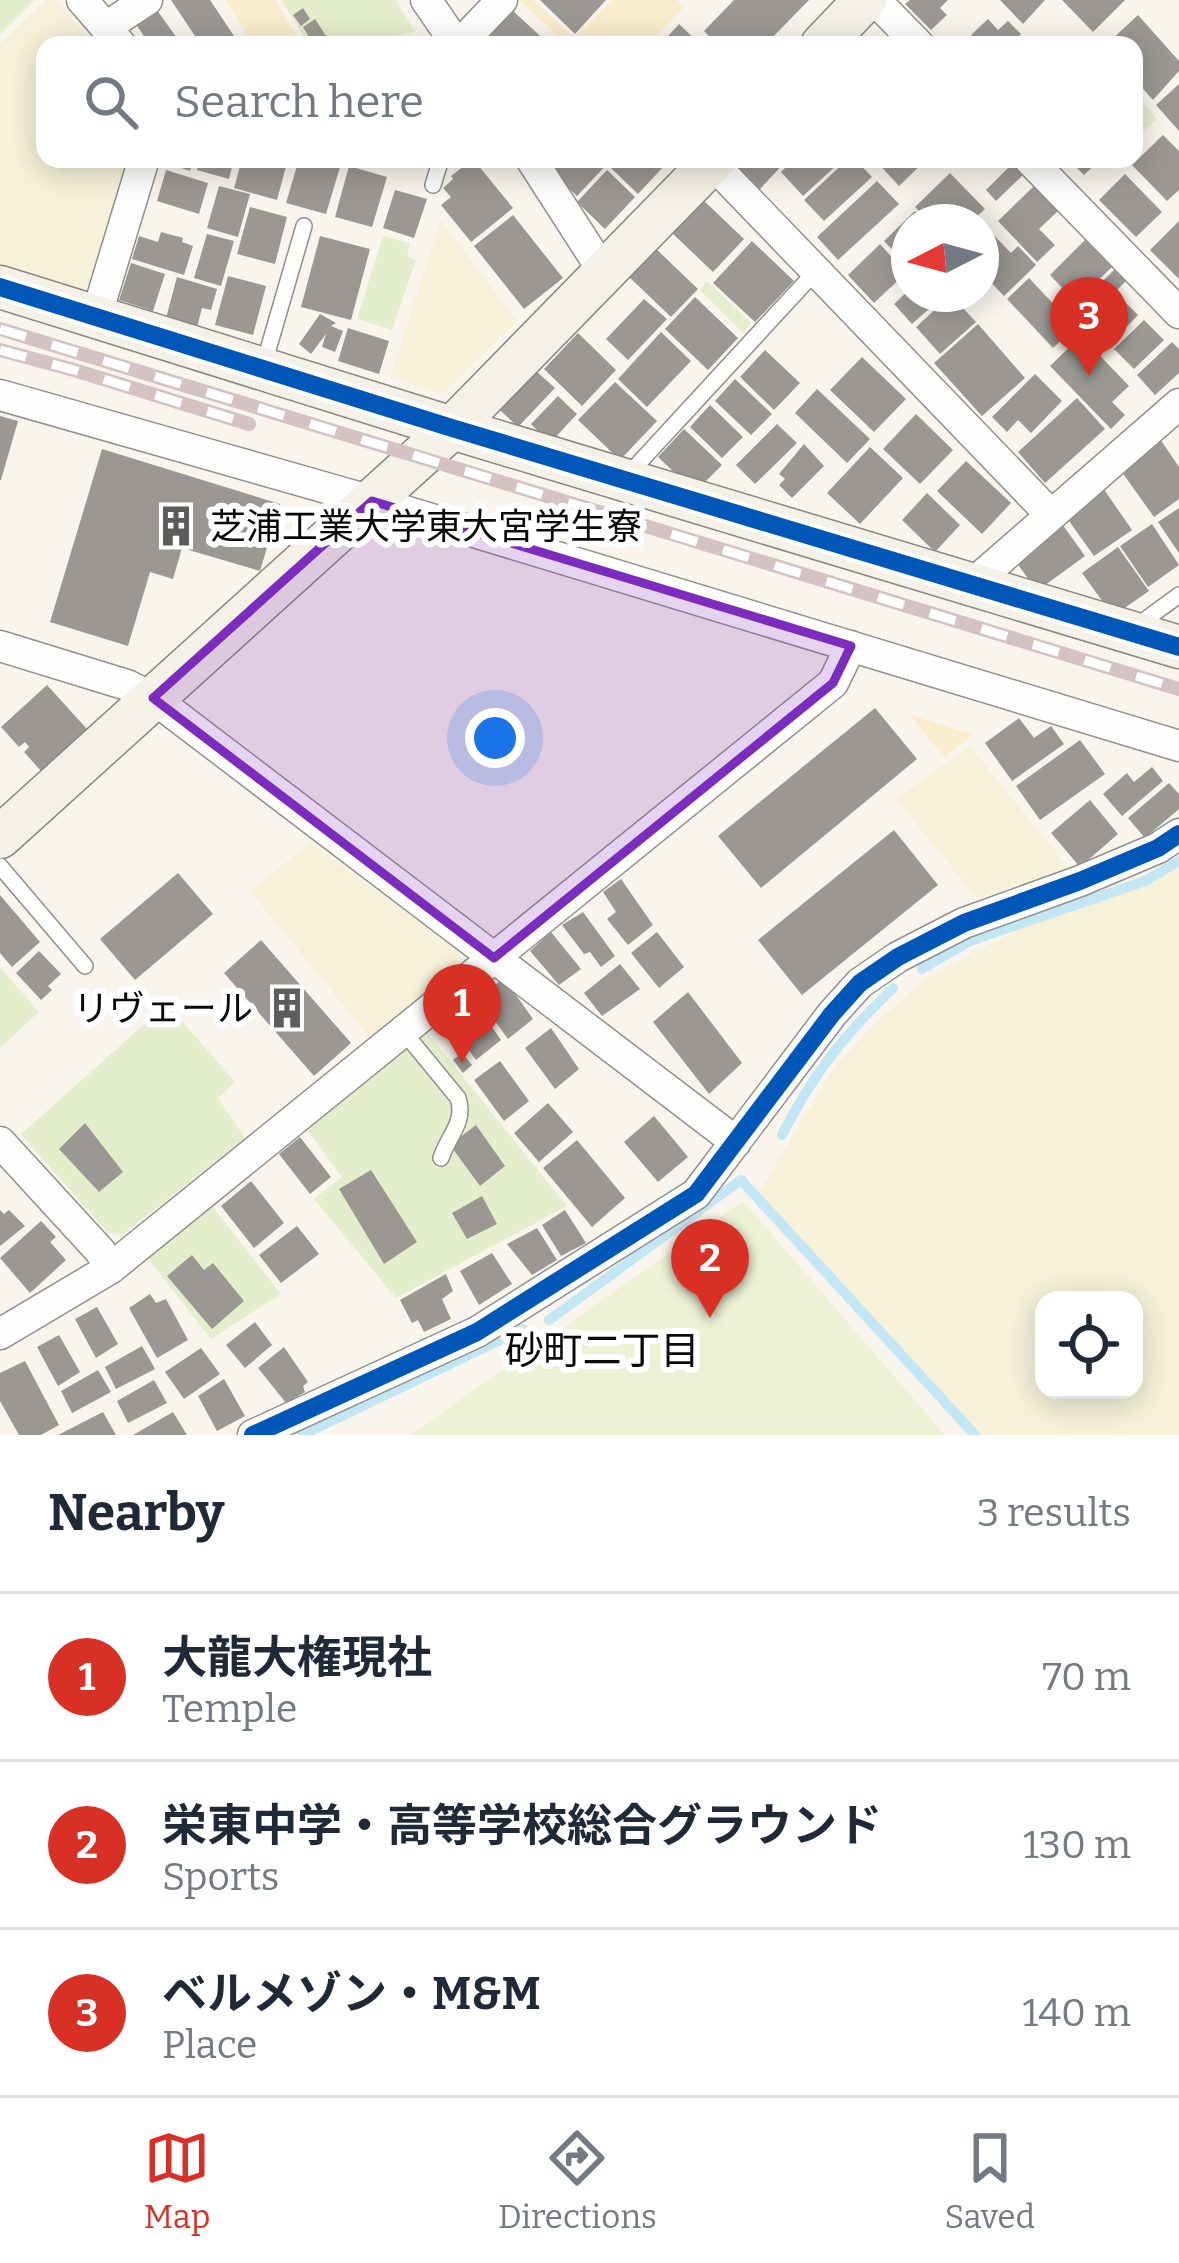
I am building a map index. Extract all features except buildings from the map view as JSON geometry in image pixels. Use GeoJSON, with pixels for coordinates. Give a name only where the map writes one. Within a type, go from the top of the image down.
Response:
{"type":"FeatureCollection","features":[{"type":"Feature","properties":{"kind":"street"},"geometry":{"type":"LineString","coordinates":[[82,0],[114,36],[147,0]]}},
{"type":"Feature","properties":{"kind":"street"},"geometry":{"type":"LineString","coordinates":[[426,0],[452,36]]}},
{"type":"Feature","properties":{"kind":"street"},"geometry":{"type":"LineString","coordinates":[[467,36],[502,0]]}},
{"type":"Feature","properties":{"kind":"street"},"geometry":{"type":"LineString","coordinates":[[831,36],[865,0]]}},
{"type":"Feature","properties":{"kind":"street"},"geometry":{"type":"LineString","coordinates":[[875,0],[910,36]]}},
{"type":"Feature","properties":{"kind":"street"},"geometry":{"type":"LineString","coordinates":[[96,316],[141,168]]}},
{"type":"Feature","properties":{"kind":"street"},"geometry":{"type":"LineString","coordinates":[[537,168],[605,274]]}},
{"type":"Feature","properties":{"kind":"street"},"geometry":{"type":"LineString","coordinates":[[0,837],[452,428],[706,168]]}},
{"type":"Feature","properties":{"kind":"street"},"geometry":{"type":"LineString","coordinates":[[720,168],[1051,515]]}},
{"type":"Feature","properties":{"kind":"street"},"geometry":{"type":"LineString","coordinates":[[1039,168],[1179,313]]}},
{"type":"Feature","properties":{"kind":"street"},"geometry":{"type":"LineString","coordinates":[[0,286],[1179,647]]}},
{"type":"Feature","properties":{"kind":"street"},"geometry":{"type":"LineString","coordinates":[[0,395],[372,501],[1179,746]]}},
{"type":"Feature","properties":{"kind":"street"},"geometry":{"type":"LineString","coordinates":[[970,586],[1179,404]]}},
{"type":"Feature","properties":{"kind":"street"},"geometry":{"type":"LineString","coordinates":[[0,646],[153,698],[736,1142]]}},
{"type":"Feature","properties":{"kind":"street"},"geometry":{"type":"LineString","coordinates":[[0,1334],[112,1268],[833,682],[851,646]]}},
{"type":"Feature","properties":{"kind":"street"},"geometry":{"type":"LineString","coordinates":[[253,1435],[477,1332],[696,1195],[832,1014],[860,983],[898,957],[964,923],[1081,881],[1179,834]]}},
{"type":"Feature","properties":{"kind":"street"},"geometry":{"type":"LineString","coordinates":[[0,1142],[112,1268]]}},
{"type":"Feature","properties":{"kind":"lane"},"geometry":{"type":"LineString","coordinates":[[433,185],[439,168]]}},
{"type":"Feature","properties":{"kind":"lane"},"geometry":{"type":"LineString","coordinates":[[262,369],[304,226]]}},
{"type":"Feature","properties":{"kind":"lane"},"geometry":{"type":"LineString","coordinates":[[623,480],[816,271]]}},
{"type":"Feature","properties":{"kind":"lane"},"geometry":{"type":"LineString","coordinates":[[1127,633],[1179,595]]}},
{"type":"Feature","properties":{"kind":"lane"},"geometry":{"type":"LineString","coordinates":[[0,866],[85,966]]}},
{"type":"Feature","properties":{"kind":"lane"},"geometry":{"type":"LineString","coordinates":[[404,1031],[458,1098],[462,1111],[441,1158]]}},
{"type":"Feature","properties":{"kind":"highlighted area"},"geometry":{"type":"Polygon","coordinates":[[[372,501],[851,646],[833,683],[494,958],[153,698],[372,501]]]}},
{"type":"Feature","properties":{"kind":"shaded area"},"geometry":{"type":"Polygon","coordinates":[[[45,0],[56,0],[87,36],[36,36],[36,168],[124,168],[89,284],[74,294],[0,271],[0,44],[45,0]]]}},
{"type":"Feature","properties":{"kind":"shaded area"},"geometry":{"type":"Polygon","coordinates":[[[441,220],[517,321],[442,394],[390,377],[441,220]]]}},
{"type":"Feature","properties":{"kind":"shaded area"},"geometry":{"type":"Polygon","coordinates":[[[970,746],[1068,867],[977,899],[896,799],[970,746]]]}},
{"type":"Feature","properties":{"kind":"shaded area"},"geometry":{"type":"Polygon","coordinates":[[[310,843],[460,952],[459,965],[369,1037],[250,891],[310,843]]]}},
{"type":"Feature","properties":{"kind":"shaded area"},"geometry":{"type":"Polygon","coordinates":[[[1179,863],[1179,1435],[968,1435],[757,1196],[834,1067],[929,976],[1006,936],[1179,863]]]}},
{"type":"Feature","properties":{"kind":"green space"},"geometry":{"type":"Polygon","coordinates":[[[0,0],[35,0],[0,35],[0,0]]]}},
{"type":"Feature","properties":{"kind":"green space"},"geometry":{"type":"Polygon","coordinates":[[[281,0],[396,0],[415,32],[396,36],[303,36],[281,0]]]}},
{"type":"Feature","properties":{"kind":"green space"},"geometry":{"type":"Polygon","coordinates":[[[1143,102],[1157,119],[1143,132],[1143,102]]]}},
{"type":"Feature","properties":{"kind":"green space"},"geometry":{"type":"Polygon","coordinates":[[[383,236],[410,243],[407,256],[416,260],[392,330],[357,319],[383,236]]]}},
{"type":"Feature","properties":{"kind":"green space"},"geometry":{"type":"Polygon","coordinates":[[[707,281],[751,323],[743,333],[700,290],[707,281]]]}},
{"type":"Feature","properties":{"kind":"green space"},"geometry":{"type":"Polygon","coordinates":[[[0,967],[39,1012],[0,1048],[0,967]]]}},
{"type":"Feature","properties":{"kind":"green space"},"geometry":{"type":"Polygon","coordinates":[[[167,1004],[235,1082],[218,1098],[245,1138],[122,1235],[108,1233],[21,1134],[167,1004]]]}},
{"type":"Feature","properties":{"kind":"green space"},"geometry":{"type":"Polygon","coordinates":[[[427,1032],[567,1206],[396,1298],[314,1199],[342,1177],[306,1128],[427,1032]]]}},
{"type":"Feature","properties":{"kind":"green space"},"geometry":{"type":"Polygon","coordinates":[[[743,1201],[945,1435],[410,1435],[743,1201]]]}},
{"type":"Feature","properties":{"kind":"green space"},"geometry":{"type":"Polygon","coordinates":[[[213,1207],[281,1294],[211,1339],[146,1256],[213,1207]]]}},
{"type":"Feature","properties":{"kind":"sand"},"geometry":{"type":"Polygon","coordinates":[[[226,0],[275,0],[297,36],[248,36],[226,0]]]}},
{"type":"Feature","properties":{"kind":"sand"},"geometry":{"type":"Polygon","coordinates":[[[519,0],[533,0],[573,36],[558,36],[519,0]]]}},
{"type":"Feature","properties":{"kind":"sand"},"geometry":{"type":"Polygon","coordinates":[[[612,0],[677,0],[684,7],[656,36],[575,36],[612,0]]]}},
{"type":"Feature","properties":{"kind":"sand"},"geometry":{"type":"Polygon","coordinates":[[[910,715],[973,734],[944,757],[910,715]]]}},
{"type":"Feature","properties":{"kind":"waterway"},"geometry":{"type":"LineString","coordinates":[[922,969],[970,941],[1145,881],[1179,861]]}},
{"type":"Feature","properties":{"kind":"waterway"},"geometry":{"type":"LineString","coordinates":[[782,1135],[831,1056],[893,988]]}},
{"type":"Feature","properties":{"kind":"waterway"},"geometry":{"type":"LineString","coordinates":[[549,1320],[741,1180],[975,1435]]}},
{"type":"Feature","properties":{"kind":"waterway"},"geometry":{"type":"LineString","coordinates":[[302,1435],[523,1329]]}},
{"type":"Feature","properties":{"kind":"railway"},"geometry":{"type":"LineString","coordinates":[[0,329],[1179,689]]}},
{"type":"Feature","properties":{"kind":"railway"},"geometry":{"type":"LineString","coordinates":[[0,350],[249,424]]}},
{"type":"Feature","properties":{"kind":"cycle path"},"geometry":{"type":"LineString","coordinates":[[0,287],[1179,647]]}},
{"type":"Feature","properties":{"kind":"cycle path"},"geometry":{"type":"LineString","coordinates":[[253,1435],[477,1332],[696,1194],[832,1014],[860,983],[898,957],[964,923],[1080,881],[1158,848],[1179,834]]}},
{"type":"Feature","properties":{"kind":"place","name":"ベルメゾン・M&M"},"geometry":{"type":"Point","coordinates":[1089,376]}},
{"type":"Feature","properties":{"kind":"place","name":"芝浦工業大学東大宮学生寮"},"geometry":{"type":"Point","coordinates":[176,526]}},
{"type":"Feature","properties":{"kind":"place","name":"リヴェール"},"geometry":{"type":"Point","coordinates":[287,1008]}},
{"type":"Feature","properties":{"kind":"place","name":"大龍大権現社"},"geometry":{"type":"Point","coordinates":[462,1063]}},
{"type":"Feature","properties":{"kind":"place","name":"栄東中学・高等学校総合グラウンド"},"geometry":{"type":"Point","coordinates":[710,1318]}},
{"type":"Feature","properties":{"kind":"district","name":"砂町二丁目"},"geometry":{"type":"Point","coordinates":[602,1350]}}]}
